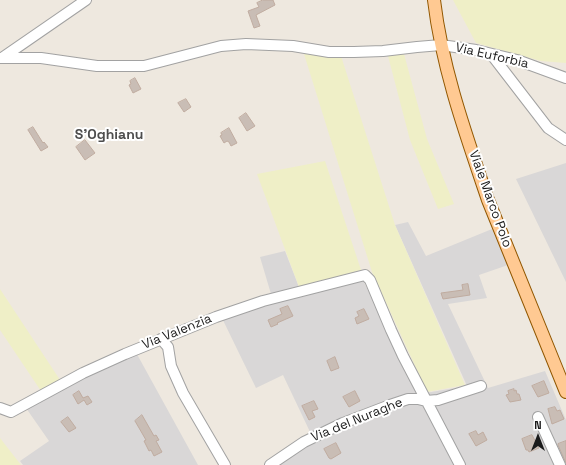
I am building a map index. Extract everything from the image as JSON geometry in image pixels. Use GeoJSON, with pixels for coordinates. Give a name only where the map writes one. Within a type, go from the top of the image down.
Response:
{"type":"FeatureCollection","features":[{"type":"Feature","properties":{"kind":"main road","name":"Viale Marco Polo"},"geometry":{"type":"LineString","coordinates":[[434,0],[441,45],[488,200],[566,392]]}},
{"type":"Feature","properties":{"kind":"street"},"geometry":{"type":"LineString","coordinates":[[1,58],[86,0]]}},
{"type":"Feature","properties":{"kind":"street","name":"Via Euforbia"},"geometry":{"type":"LineString","coordinates":[[1,58],[41,58],[97,66],[144,66],[221,46],[246,44],[293,46],[329,52],[383,51],[441,45],[476,50],[517,60],[566,78]]}},
{"type":"Feature","properties":{"kind":"street"},"geometry":{"type":"LineString","coordinates":[[491,54],[548,128],[566,140]]}},
{"type":"Feature","properties":{"kind":"street","name":"Via Valenzia"},"geometry":{"type":"LineString","coordinates":[[0,408],[11,412],[83,373],[216,317],[263,301],[365,275],[370,280],[391,330],[426,401]]}},
{"type":"Feature","properties":{"kind":"street"},"geometry":{"type":"LineString","coordinates":[[161,339],[168,347],[171,366],[184,393],[225,465]]}},
{"type":"Feature","properties":{"kind":"street","name":"Via del Nuraghe"},"geometry":{"type":"LineString","coordinates":[[270,465],[304,442],[343,423],[390,404],[408,399],[426,401],[438,400],[481,386]]}},
{"type":"Feature","properties":{"kind":"street"},"geometry":{"type":"LineString","coordinates":[[426,401],[460,465]]}},
{"type":"Feature","properties":{"kind":"street"},"geometry":{"type":"LineString","coordinates":[[538,417],[560,465]]}},
{"type":"Feature","properties":{"kind":"shaded area"},"geometry":{"type":"Polygon","coordinates":[[[566,163],[566,282],[516,179],[566,163]]]}},
{"type":"Feature","properties":{"kind":"shaded area"},"geometry":{"type":"Polygon","coordinates":[[[408,222],[426,256],[492,229],[508,265],[479,275],[487,298],[448,304],[488,388],[545,371],[566,420],[566,465],[264,465],[311,434],[283,375],[256,388],[219,312],[271,294],[260,257],[285,251],[299,287],[359,272],[419,394],[467,386],[395,225],[408,222]]]}},
{"type":"Feature","properties":{"kind":"shaded area"},"geometry":{"type":"Polygon","coordinates":[[[133,347],[198,465],[23,465],[20,461],[49,441],[26,408],[133,347]]]}},
{"type":"Feature","properties":{"kind":"green space"},"geometry":{"type":"Polygon","coordinates":[[[453,0],[566,0],[566,63],[541,61],[476,43],[453,0]]]}},
{"type":"Feature","properties":{"kind":"green space"},"geometry":{"type":"Polygon","coordinates":[[[304,54],[341,56],[395,225],[465,385],[427,392],[372,272],[304,54]]]}},
{"type":"Feature","properties":{"kind":"green space"},"geometry":{"type":"Polygon","coordinates":[[[404,54],[427,139],[454,204],[438,209],[410,140],[388,56],[404,54]]]}},
{"type":"Feature","properties":{"kind":"green space"},"geometry":{"type":"Polygon","coordinates":[[[325,161],[361,270],[299,287],[257,174],[325,161]]]}},
{"type":"Feature","properties":{"kind":"green space"},"geometry":{"type":"Polygon","coordinates":[[[0,289],[62,383],[43,394],[0,330],[0,289]]]}},
{"type":"Feature","properties":{"kind":"green space"},"geometry":{"type":"Polygon","coordinates":[[[0,438],[21,465],[0,465],[0,438]]]}},
{"type":"Feature","properties":{"kind":"building"},"geometry":{"type":"Polygon","coordinates":[[[263,0],[273,0],[275,5],[256,15],[260,26],[254,28],[248,11],[259,7],[257,3],[263,0]]]}},
{"type":"Feature","properties":{"kind":"building"},"geometry":{"type":"Polygon","coordinates":[[[135,78],[141,89],[133,93],[129,85],[131,84],[130,81],[135,78]]]}},
{"type":"Feature","properties":{"kind":"building"},"geometry":{"type":"Polygon","coordinates":[[[186,99],[191,107],[184,112],[178,103],[186,99]]]}},
{"type":"Feature","properties":{"kind":"building"},"geometry":{"type":"Polygon","coordinates":[[[246,113],[255,126],[247,131],[239,118],[246,113]]]}},
{"type":"Feature","properties":{"kind":"building"},"geometry":{"type":"Polygon","coordinates":[[[33,127],[43,143],[44,142],[48,147],[41,151],[28,130],[33,127]]]}},
{"type":"Feature","properties":{"kind":"building"},"geometry":{"type":"Polygon","coordinates":[[[229,128],[237,143],[231,146],[227,141],[224,143],[220,136],[222,135],[221,133],[229,128]]]}},
{"type":"Feature","properties":{"kind":"building"},"geometry":{"type":"Polygon","coordinates":[[[85,140],[95,153],[85,160],[76,147],[85,140]]]}},
{"type":"Feature","properties":{"kind":"building"},"geometry":{"type":"Polygon","coordinates":[[[468,284],[470,295],[443,299],[441,293],[463,290],[462,285],[468,284]]]}},
{"type":"Feature","properties":{"kind":"building"},"geometry":{"type":"Polygon","coordinates":[[[288,306],[293,316],[271,327],[268,320],[282,314],[280,309],[288,306]]]}},
{"type":"Feature","properties":{"kind":"building"},"geometry":{"type":"Polygon","coordinates":[[[364,309],[369,319],[357,324],[355,318],[359,316],[357,312],[364,309]]]}},
{"type":"Feature","properties":{"kind":"building"},"geometry":{"type":"Polygon","coordinates":[[[335,357],[339,368],[331,371],[327,361],[335,357]]]}},
{"type":"Feature","properties":{"kind":"building"},"geometry":{"type":"Polygon","coordinates":[[[544,381],[549,393],[538,397],[532,386],[544,381]]]}},
{"type":"Feature","properties":{"kind":"building"},"geometry":{"type":"Polygon","coordinates":[[[514,389],[514,391],[516,390],[517,394],[519,394],[521,400],[510,402],[506,395],[509,394],[508,391],[514,389]]]}},
{"type":"Feature","properties":{"kind":"building"},"geometry":{"type":"Polygon","coordinates":[[[79,391],[83,398],[88,396],[92,402],[87,405],[84,400],[78,404],[73,395],[79,391]]]}},
{"type":"Feature","properties":{"kind":"building"},"geometry":{"type":"Polygon","coordinates":[[[355,391],[360,401],[349,407],[343,397],[355,391]]]}},
{"type":"Feature","properties":{"kind":"building"},"geometry":{"type":"Polygon","coordinates":[[[314,401],[318,409],[312,411],[315,417],[309,420],[302,406],[314,401]]]}},
{"type":"Feature","properties":{"kind":"building"},"geometry":{"type":"Polygon","coordinates":[[[555,407],[557,411],[560,410],[564,419],[552,424],[548,409],[555,407]]]}},
{"type":"Feature","properties":{"kind":"building"},"geometry":{"type":"Polygon","coordinates":[[[142,415],[154,436],[156,435],[159,440],[156,441],[162,452],[154,456],[151,450],[149,451],[144,441],[146,440],[135,421],[142,415]]]}},
{"type":"Feature","properties":{"kind":"building"},"geometry":{"type":"Polygon","coordinates":[[[68,417],[76,428],[69,432],[61,422],[68,417]]]}},
{"type":"Feature","properties":{"kind":"building"},"geometry":{"type":"Polygon","coordinates":[[[476,431],[478,435],[483,432],[487,440],[476,446],[469,434],[476,431]]]}},
{"type":"Feature","properties":{"kind":"building"},"geometry":{"type":"Polygon","coordinates":[[[532,435],[539,448],[529,452],[526,450],[522,439],[532,435]]]}},
{"type":"Feature","properties":{"kind":"building"},"geometry":{"type":"Polygon","coordinates":[[[566,441],[566,463],[558,444],[566,441]]]}},
{"type":"Feature","properties":{"kind":"building"},"geometry":{"type":"Polygon","coordinates":[[[336,443],[341,453],[331,459],[324,449],[336,443]]]}},
{"type":"Feature","properties":{"kind":"district","name":"S'Oghianu"},"geometry":{"type":"Point","coordinates":[109,135]}}]}
